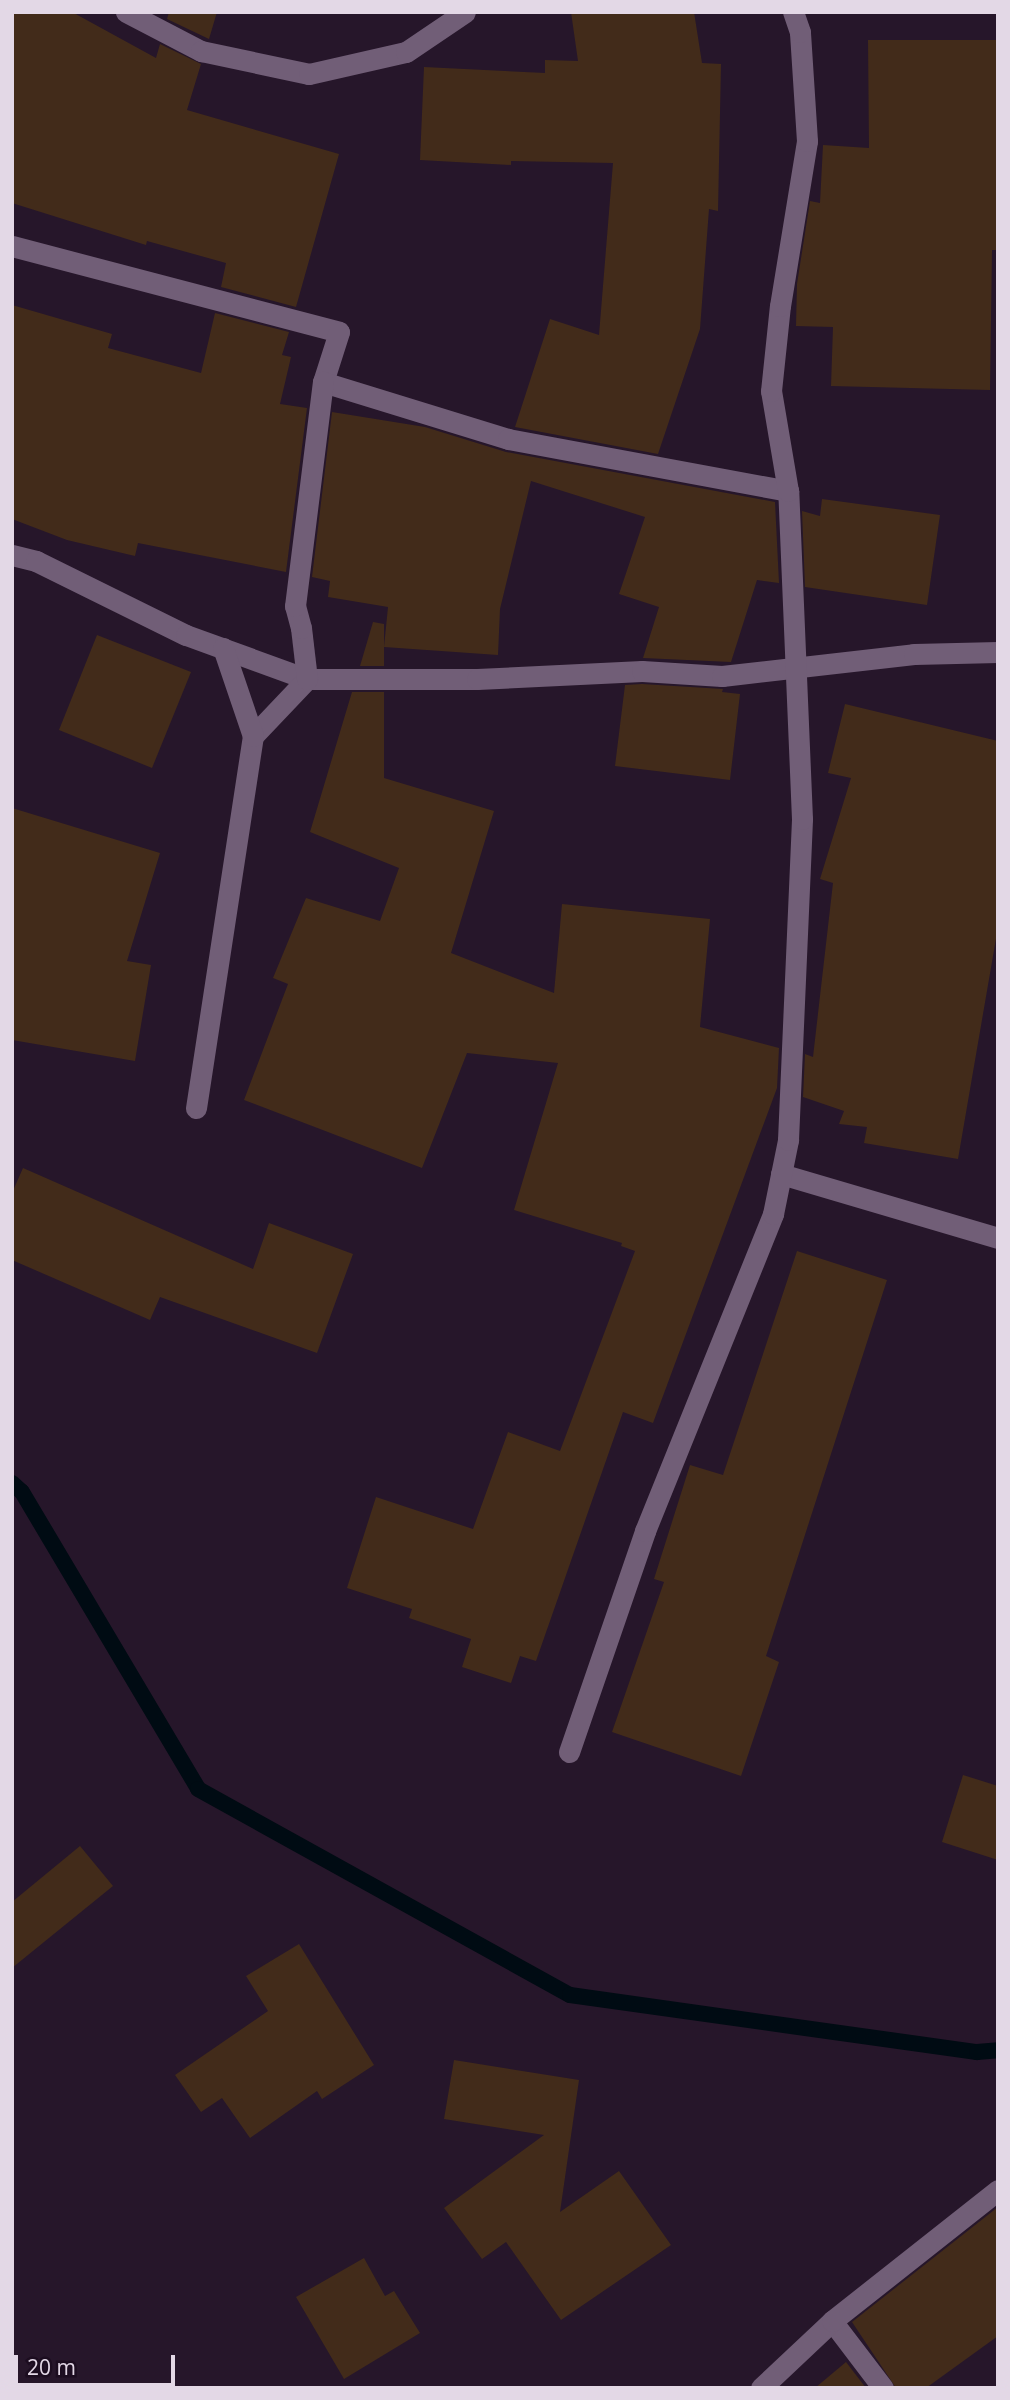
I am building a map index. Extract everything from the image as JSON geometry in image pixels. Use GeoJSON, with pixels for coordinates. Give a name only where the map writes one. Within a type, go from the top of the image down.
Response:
{"type":"FeatureCollection","features":[{"type":"Feature","properties":{"kind":"street"},"geometry":{"type":"LineString","coordinates":[[126,12],[201,51],[309,74],[406,52],[465,12]]}},
{"type":"Feature","properties":{"kind":"street"},"geometry":{"type":"LineString","coordinates":[[569,1752],[645,1531],[773,1214],[788,1140],[802,819],[798,667],[788,491],[771,391],[780,306],[807,141],[800,32],[793,12]]}},
{"type":"Feature","properties":{"kind":"street"},"geometry":{"type":"LineString","coordinates":[[12,246],[339,332],[323,382],[295,606],[301,628],[307,679]]}},
{"type":"Feature","properties":{"kind":"street"},"geometry":{"type":"LineString","coordinates":[[323,382],[508,439],[788,491]]}},
{"type":"Feature","properties":{"kind":"street"},"geometry":{"type":"LineString","coordinates":[[12,555],[36,561],[186,635],[307,679],[477,679],[642,671],[722,676],[914,654],[998,653]]}},
{"type":"Feature","properties":{"kind":"street"},"geometry":{"type":"LineString","coordinates":[[196,1108],[253,736],[223,648]]}},
{"type":"Feature","properties":{"kind":"street"},"geometry":{"type":"LineString","coordinates":[[253,736],[307,679]]}},
{"type":"Feature","properties":{"kind":"street"},"geometry":{"type":"LineString","coordinates":[[781,1174],[998,1238]]}},
{"type":"Feature","properties":{"kind":"street"},"geometry":{"type":"LineString","coordinates":[[761,2388],[832,2321],[998,2190]]}},
{"type":"Feature","properties":{"kind":"street"},"geometry":{"type":"LineString","coordinates":[[832,2321],[883,2388]]}},
{"type":"Feature","properties":{"kind":"building"},"geometry":{"type":"Polygon","coordinates":[[[12,12],[72,12],[156,58],[160,44],[201,64],[187,110],[339,154],[296,307],[221,287],[226,263],[147,241],[146,245],[12,203],[12,12]]]}},
{"type":"Feature","properties":{"kind":"building"},"geometry":{"type":"Polygon","coordinates":[[[169,12],[217,12],[209,39],[167,19],[169,12]]]}},
{"type":"Feature","properties":{"kind":"building"},"geometry":{"type":"Polygon","coordinates":[[[571,12],[694,12],[702,63],[721,64],[718,211],[709,209],[700,329],[658,454],[515,427],[550,319],[599,335],[613,163],[511,161],[511,165],[420,160],[424,67],[545,73],[545,60],[578,61],[571,12]]]}},
{"type":"Feature","properties":{"kind":"building"},"geometry":{"type":"Polygon","coordinates":[[[868,40],[998,40],[998,250],[992,250],[990,390],[831,386],[833,327],[796,326],[797,284],[810,201],[820,203],[823,145],[869,148],[868,40]]]}},
{"type":"Feature","properties":{"kind":"building"},"geometry":{"type":"Polygon","coordinates":[[[12,305],[112,334],[108,348],[201,373],[215,313],[289,332],[282,355],[291,357],[280,404],[307,408],[286,572],[138,543],[135,556],[67,540],[12,519],[12,305]]]}},
{"type":"Feature","properties":{"kind":"building"},"geometry":{"type":"Polygon","coordinates":[[[332,412],[425,427],[506,452],[775,502],[779,583],[757,580],[731,662],[643,658],[659,607],[619,594],[645,517],[531,481],[500,609],[498,655],[384,647],[388,607],[328,597],[330,581],[312,577],[332,412]]]}},
{"type":"Feature","properties":{"kind":"building"},"geometry":{"type":"Polygon","coordinates":[[[822,499],[940,515],[927,605],[805,587],[802,511],[820,516],[822,499]]]}},
{"type":"Feature","properties":{"kind":"building"},"geometry":{"type":"Polygon","coordinates":[[[373,622],[384,624],[384,666],[360,666],[373,622]]]}},
{"type":"Feature","properties":{"kind":"building"},"geometry":{"type":"Polygon","coordinates":[[[97,635],[191,672],[152,768],[59,730],[97,635]]]}},
{"type":"Feature","properties":{"kind":"building"},"geometry":{"type":"Polygon","coordinates":[[[625,685],[723,689],[722,692],[740,694],[730,780],[615,766],[625,685]]]}},
{"type":"Feature","properties":{"kind":"building"},"geometry":{"type":"Polygon","coordinates":[[[352,692],[384,692],[384,778],[494,811],[451,953],[554,993],[562,904],[710,919],[700,1027],[779,1048],[777,1088],[653,1423],[623,1412],[536,1661],[520,1656],[511,1683],[462,1667],[471,1639],[409,1618],[412,1609],[347,1588],[376,1497],[473,1529],[508,1432],[560,1451],[635,1251],[621,1246],[622,1243],[514,1210],[558,1063],[467,1053],[422,1168],[244,1100],[288,984],[273,978],[306,898],[380,921],[399,868],[310,832],[352,692]]]}},
{"type":"Feature","properties":{"kind":"building"},"geometry":{"type":"Polygon","coordinates":[[[845,704],[998,741],[998,927],[958,1159],[864,1143],[867,1127],[839,1124],[844,1111],[803,1097],[805,1054],[813,1057],[833,883],[820,879],[851,778],[828,773],[845,704]]]}},
{"type":"Feature","properties":{"kind":"building"},"geometry":{"type":"Polygon","coordinates":[[[12,808],[160,853],[127,961],[151,965],[135,1061],[12,1040],[12,808]]]}},
{"type":"Feature","properties":{"kind":"building"},"geometry":{"type":"Polygon","coordinates":[[[23,1168],[253,1269],[269,1223],[353,1254],[317,1353],[160,1297],[150,1320],[12,1260],[12,1193],[23,1168]]]}},
{"type":"Feature","properties":{"kind":"building"},"geometry":{"type":"Polygon","coordinates":[[[797,1251],[887,1280],[766,1656],[779,1662],[741,1776],[612,1732],[664,1582],[654,1579],[690,1465],[723,1475],[797,1251]]]}},
{"type":"Feature","properties":{"kind":"building"},"geometry":{"type":"Polygon","coordinates":[[[963,1775],[998,1786],[998,1860],[942,1842],[963,1775]]]}},
{"type":"Feature","properties":{"kind":"building"},"geometry":{"type":"Polygon","coordinates":[[[80,1846],[113,1886],[12,1968],[12,1902],[80,1846]]]}},
{"type":"Feature","properties":{"kind":"building"},"geometry":{"type":"Polygon","coordinates":[[[299,1944],[374,2065],[322,2099],[317,2091],[250,2138],[222,2098],[201,2112],[175,2075],[268,2011],[246,1976],[299,1944]]]}},
{"type":"Feature","properties":{"kind":"building"},"geometry":{"type":"Polygon","coordinates":[[[454,2060],[579,2080],[560,2212],[619,2171],[671,2245],[561,2320],[506,2242],[482,2259],[444,2208],[544,2135],[444,2119],[454,2060]]]}},
{"type":"Feature","properties":{"kind":"building"},"geometry":{"type":"Polygon","coordinates":[[[998,2207],[998,2336],[926,2388],[896,2388],[852,2322],[998,2207]]]}},
{"type":"Feature","properties":{"kind":"building"},"geometry":{"type":"Polygon","coordinates":[[[364,2258],[385,2296],[394,2291],[420,2333],[344,2379],[296,2297],[364,2258]]]}},
{"type":"Feature","properties":{"kind":"building"},"geometry":{"type":"Polygon","coordinates":[[[846,2362],[866,2388],[815,2388],[846,2362]]]}},
{"type":"Feature","properties":{"kind":"waterway"},"geometry":{"type":"LineString","coordinates":[[12,1483],[22,1492],[198,1789],[570,1995],[977,2052],[998,2050]]}}]}
